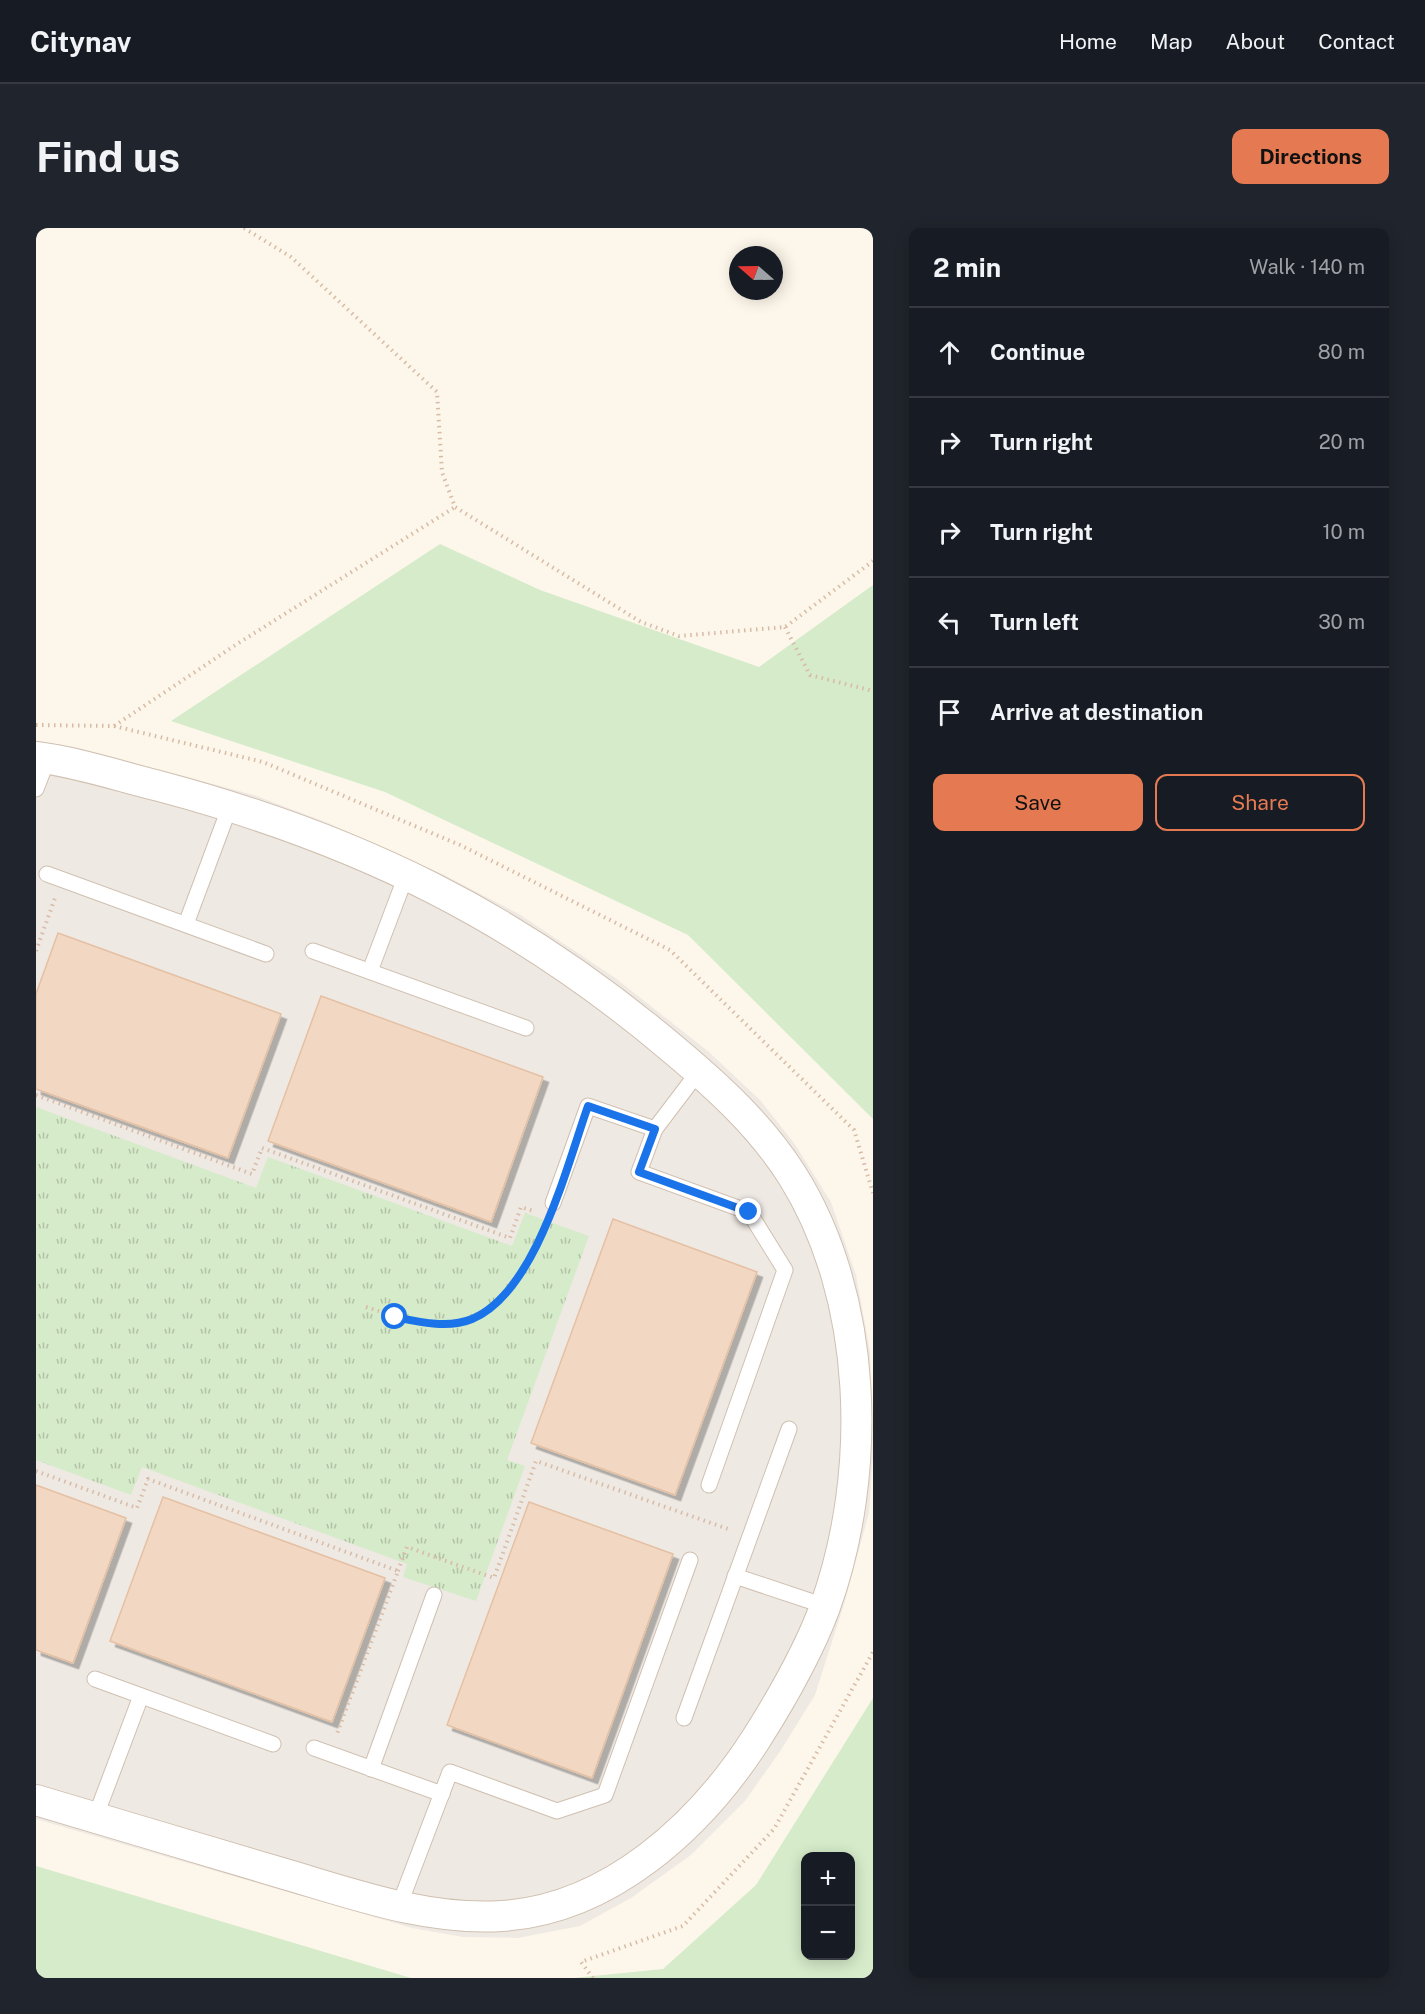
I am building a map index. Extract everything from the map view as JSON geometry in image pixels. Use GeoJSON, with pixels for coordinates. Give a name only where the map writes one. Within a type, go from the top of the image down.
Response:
{"type":"FeatureCollection","features":[{"type":"Feature","properties":{"kind":"street"},"geometry":{"type":"LineString","coordinates":[[36,1800],[399,1906],[443,1916],[506,1916],[567,1902],[627,1874],[683,1830],[735,1771],[783,1697],[825,1606],[845,1530],[856,1453],[856,1378],[845,1307],[824,1239],[793,1176],[751,1120],[644,1024],[529,942],[407,873],[317,835],[230,806],[42,758]]}},
{"type":"Feature","properties":{"kind":"lane"},"geometry":{"type":"LineString","coordinates":[[36,789],[42,758]]}},
{"type":"Feature","properties":{"kind":"lane"},"geometry":{"type":"LineString","coordinates":[[186,924],[230,806]]}},
{"type":"Feature","properties":{"kind":"lane"},"geometry":{"type":"LineString","coordinates":[[370,972],[407,873]]}},
{"type":"Feature","properties":{"kind":"lane"},"geometry":{"type":"LineString","coordinates":[[47,874],[267,954]]}},
{"type":"Feature","properties":{"kind":"lane"},"geometry":{"type":"LineString","coordinates":[[312,951],[526,1028]]}},
{"type":"Feature","properties":{"kind":"lane"},"geometry":{"type":"LineString","coordinates":[[699,1071],[655,1129],[639,1172],[749,1212],[785,1270],[709,1485]]}},
{"type":"Feature","properties":{"kind":"lane"},"geometry":{"type":"LineString","coordinates":[[553,1203],[588,1106],[655,1129]]}},
{"type":"Feature","properties":{"kind":"lane"},"geometry":{"type":"LineString","coordinates":[[684,1718],[789,1429]]}},
{"type":"Feature","properties":{"kind":"lane"},"geometry":{"type":"LineString","coordinates":[[399,1906],[450,1772],[557,1811],[605,1795],[690,1560]]}},
{"type":"Feature","properties":{"kind":"lane"},"geometry":{"type":"LineString","coordinates":[[735,1576],[825,1606]]}},
{"type":"Feature","properties":{"kind":"lane"},"geometry":{"type":"LineString","coordinates":[[371,1769],[434,1595]]}},
{"type":"Feature","properties":{"kind":"lane"},"geometry":{"type":"LineString","coordinates":[[95,1679],[273,1744]]}},
{"type":"Feature","properties":{"kind":"lane"},"geometry":{"type":"LineString","coordinates":[[95,1818],[141,1696]]}},
{"type":"Feature","properties":{"kind":"lane"},"geometry":{"type":"LineString","coordinates":[[314,1748],[442,1794]]}},
{"type":"Feature","properties":{"kind":"path"},"geometry":{"type":"LineString","coordinates":[[244,228],[291,257],[437,392],[442,472],[455,507],[641,622],[679,636],[785,627],[873,561]]}},
{"type":"Feature","properties":{"kind":"path"},"geometry":{"type":"LineString","coordinates":[[36,725],[114,726],[237,644],[455,507]]}},
{"type":"Feature","properties":{"kind":"path"},"geometry":{"type":"LineString","coordinates":[[785,627],[810,675],[873,691]]}},
{"type":"Feature","properties":{"kind":"path"},"geometry":{"type":"LineString","coordinates":[[36,951],[62,879]]}},
{"type":"Feature","properties":{"kind":"path"},"geometry":{"type":"LineString","coordinates":[[36,1095],[252,1174],[262,1148],[510,1239],[521,1206],[548,1217],[529,1261],[512,1289],[492,1308],[471,1320],[448,1324],[422,1323],[366,1308]]}},
{"type":"Feature","properties":{"kind":"path"},"geometry":{"type":"LineString","coordinates":[[330,1754],[407,1546],[494,1578],[536,1461],[750,1537]]}},
{"type":"Feature","properties":{"kind":"path"},"geometry":{"type":"LineString","coordinates":[[36,1471],[137,1508],[148,1479],[398,1571]]}},
{"type":"Feature","properties":{"kind":"path"},"geometry":{"type":"LineString","coordinates":[[593,1978],[581,1962],[683,1926],[774,1829],[873,1652]]}},
{"type":"Feature","properties":{"kind":"shaded area"},"geometry":{"type":"Polygon","coordinates":[[[36,741],[79,748],[254,795],[328,823],[444,875],[519,914],[614,977],[709,1052],[760,1100],[794,1143],[831,1202],[856,1275],[870,1351],[873,1455],[869,1513],[845,1601],[815,1695],[781,1750],[745,1801],[691,1855],[631,1898],[580,1926],[518,1938],[463,1937],[412,1928],[36,1819],[36,741]]]}},
{"type":"Feature","properties":{"kind":"green space"},"geometry":{"type":"Polygon","coordinates":[[[440,544],[540,590],[759,667],[873,585],[873,1119],[688,935],[385,792],[171,721],[440,544]]]}},
{"type":"Feature","properties":{"kind":"green space"},"geometry":{"type":"Polygon","coordinates":[[[36,1107],[256,1188],[268,1157],[512,1246],[525,1213],[589,1236],[507,1460],[525,1466],[476,1601],[403,1577],[407,1564],[142,1467],[131,1495],[36,1460],[36,1107]]]}},
{"type":"Feature","properties":{"kind":"green space"},"geometry":{"type":"Polygon","coordinates":[[[873,1698],[873,1978],[573,1978],[663,1969],[756,1885],[873,1698]]]}},
{"type":"Feature","properties":{"kind":"green space"},"geometry":{"type":"Polygon","coordinates":[[[36,1866],[411,1978],[36,1978],[36,1866]]]}},
{"type":"Feature","properties":{"kind":"building"},"geometry":{"type":"Polygon","coordinates":[[[58,933],[281,1014],[228,1158],[36,1089],[36,994],[58,933]]]}},
{"type":"Feature","properties":{"kind":"building"},"geometry":{"type":"Polygon","coordinates":[[[321,996],[543,1077],[491,1222],[268,1141],[321,996]]]}},
{"type":"Feature","properties":{"kind":"building"},"geometry":{"type":"Polygon","coordinates":[[[613,1219],[757,1272],[675,1495],[531,1443],[613,1219]]]}},
{"type":"Feature","properties":{"kind":"building"},"geometry":{"type":"Polygon","coordinates":[[[36,1485],[126,1518],[73,1663],[36,1650],[36,1485]]]}},
{"type":"Feature","properties":{"kind":"building"},"geometry":{"type":"Polygon","coordinates":[[[163,1497],[385,1578],[332,1722],[110,1641],[163,1497]]]}},
{"type":"Feature","properties":{"kind":"building"},"geometry":{"type":"Polygon","coordinates":[[[529,1502],[673,1554],[592,1778],[447,1725],[529,1502]]]}},
{"type":"Feature","properties":{"kind":"route"},"geometry":{"type":"LineString","coordinates":[[395,1317],[422,1323],[448,1324],[471,1320],[492,1308],[512,1289],[529,1261],[546,1223],[588,1106],[655,1129],[639,1172],[749,1212]]}}]}
